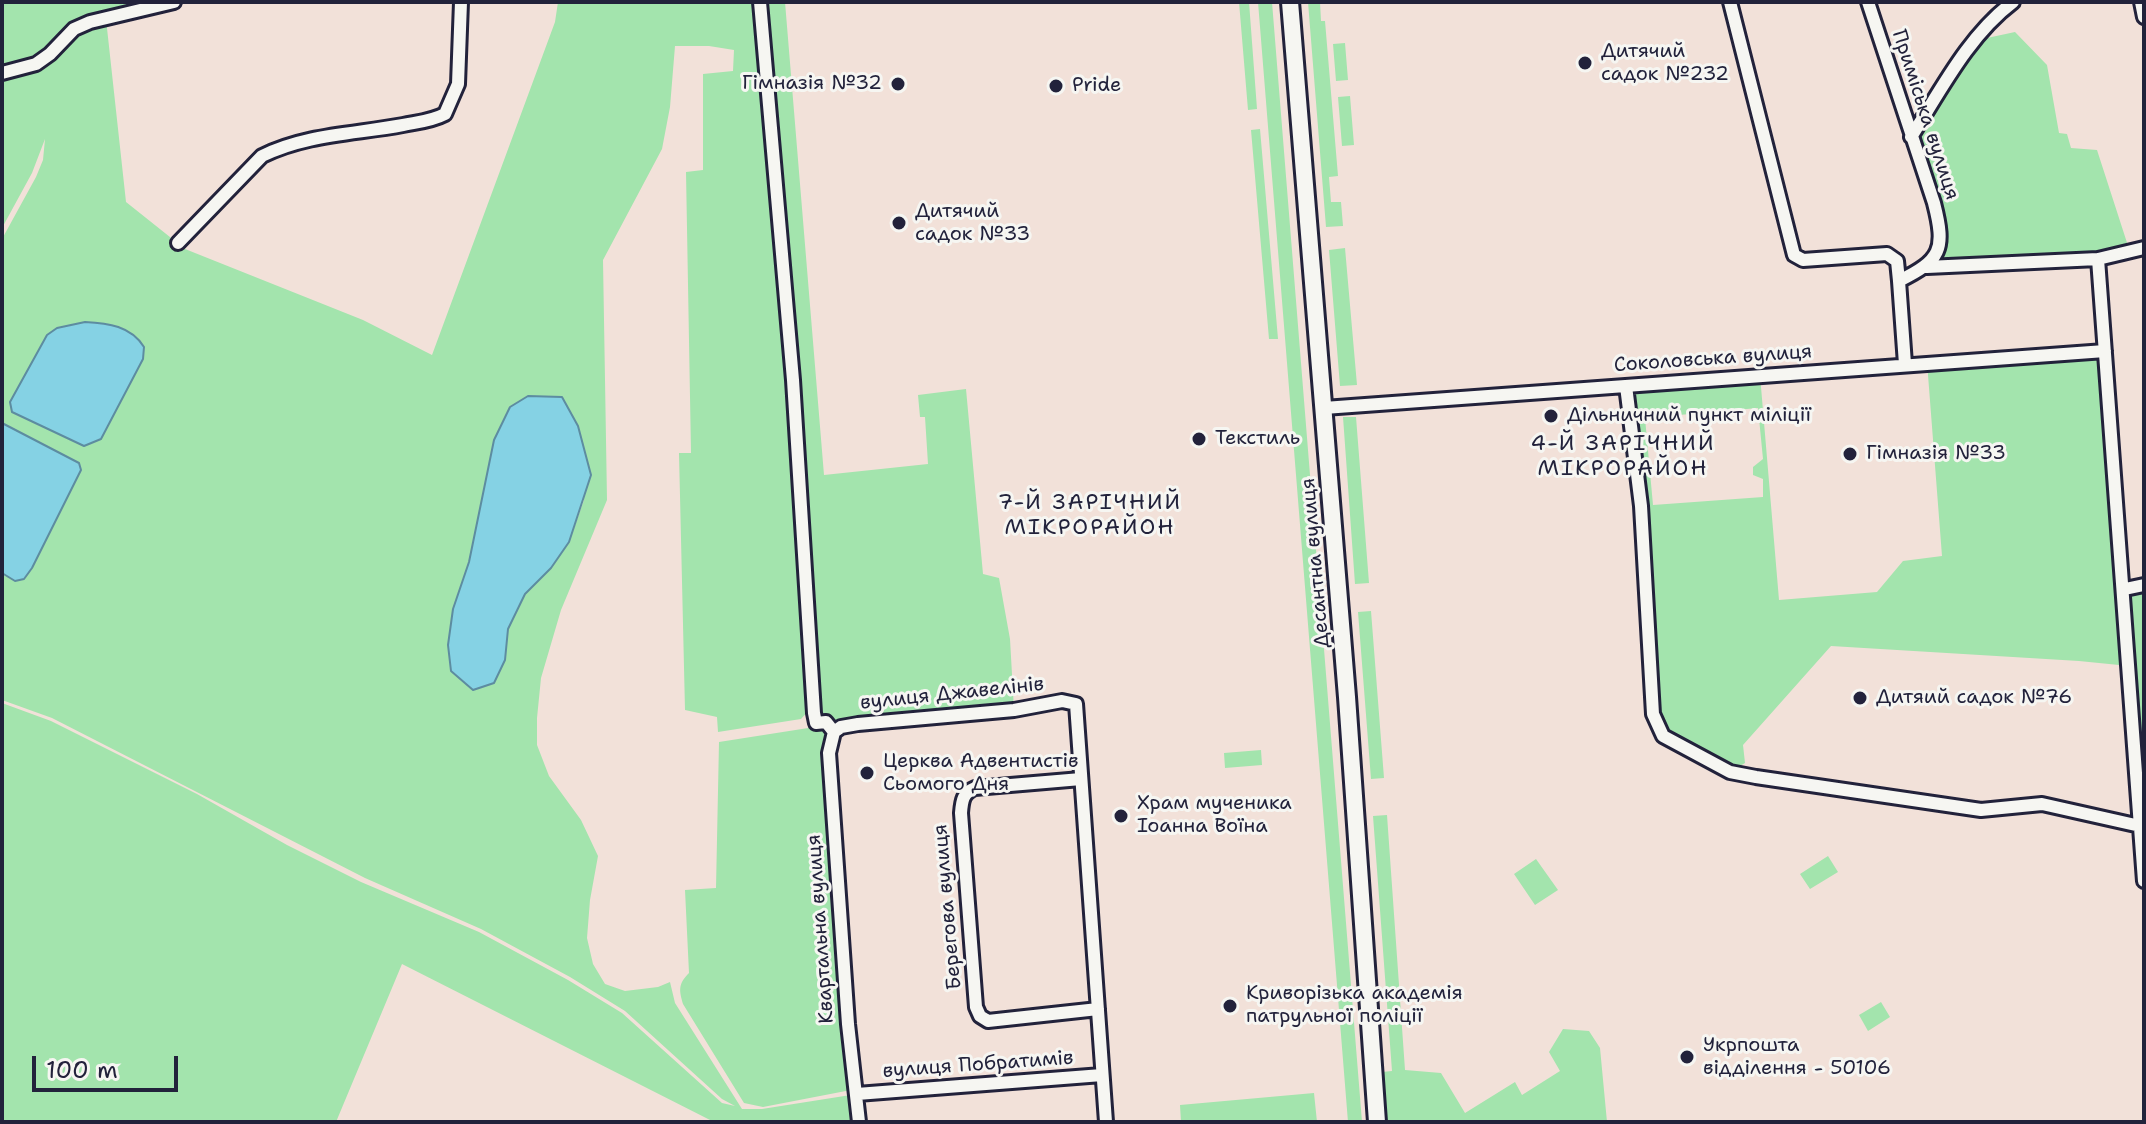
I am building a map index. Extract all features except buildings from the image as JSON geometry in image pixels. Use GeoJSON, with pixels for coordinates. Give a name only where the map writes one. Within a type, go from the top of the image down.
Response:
{"type":"FeatureCollection","features":[{"type":"Feature","properties":{"kind":"main road","name":"Десантна вулиця"},"geometry":{"type":"LineString","coordinates":[[1290,2],[1349,711],[1377,1122]]}},
{"type":"Feature","properties":{"kind":"street"},"geometry":{"type":"LineString","coordinates":[[2,73],[36,64],[74,29],[90,22],[174,2]]}},
{"type":"Feature","properties":{"kind":"street"},"geometry":{"type":"LineString","coordinates":[[178,243],[262,156],[279,147],[299,140],[396,126],[435,119],[445,114],[458,84],[461,2]]}},
{"type":"Feature","properties":{"kind":"street"},"geometry":{"type":"LineString","coordinates":[[760,2],[794,395],[814,713],[816,723],[826,722],[834,732]]}},
{"type":"Feature","properties":{"kind":"street"},"geometry":{"type":"LineString","coordinates":[[1730,2],[1794,255],[1803,260],[1887,254],[1897,261],[1905,364]]}},
{"type":"Feature","properties":{"kind":"street","name":"Приміська вулиця"},"geometry":{"type":"LineString","coordinates":[[1868,2],[1938,220],[1939,247],[1927,267]]}},
{"type":"Feature","properties":{"kind":"street"},"geometry":{"type":"LineString","coordinates":[[1911,137],[1973,41],[1990,19],[2013,2]]}},
{"type":"Feature","properties":{"kind":"street"},"geometry":{"type":"LineString","coordinates":[[2141,2],[2144,17]]}},
{"type":"Feature","properties":{"kind":"street"},"geometry":{"type":"LineString","coordinates":[[1899,281],[1927,267],[2098,259],[2144,248]]}},
{"type":"Feature","properties":{"kind":"street"},"geometry":{"type":"LineString","coordinates":[[2098,259],[2125,589],[2144,881]]}},
{"type":"Feature","properties":{"kind":"street","name":"Соколовська вулиця"},"geometry":{"type":"LineString","coordinates":[[1324,408],[2105,351]]}},
{"type":"Feature","properties":{"kind":"street"},"geometry":{"type":"LineString","coordinates":[[1626,386],[1641,506],[1653,714],[1663,736],[1730,772],[1981,810],[2042,804],[2140,826]]}},
{"type":"Feature","properties":{"kind":"street"},"geometry":{"type":"LineString","coordinates":[[2125,589],[2144,585]]}},
{"type":"Feature","properties":{"kind":"street","name":"вулиця Джавелінів"},"geometry":{"type":"LineString","coordinates":[[834,732],[841,727],[858,724],[1014,710],[1062,701],[1076,704],[1081,779]]}},
{"type":"Feature","properties":{"kind":"street","name":"Квартальна вулиця"},"geometry":{"type":"LineString","coordinates":[[834,732],[830,765],[848,1024],[859,1122]]}},
{"type":"Feature","properties":{"kind":"street"},"geometry":{"type":"LineString","coordinates":[[1081,779],[1106,1122]]}},
{"type":"Feature","properties":{"kind":"street","name":"Берегова вулиця"},"geometry":{"type":"LineString","coordinates":[[1081,779],[975,788],[966,792],[962,799],[961,813],[976,1007],[980,1016],[988,1021],[1098,1009]]}},
{"type":"Feature","properties":{"kind":"street","name":"вулиця Побратимів"},"geometry":{"type":"LineString","coordinates":[[857,1094],[1102,1075]]}},
{"type":"Feature","properties":{"kind":"green space"},"geometry":{"type":"Polygon","coordinates":[[[2,2],[151,2],[106,19],[126,202],[185,249],[363,320],[432,355],[555,22],[558,2],[785,2],[824,475],[928,464],[925,417],[920,417],[918,395],[966,389],[983,574],[999,578],[1010,639],[1014,710],[834,732],[810,709],[801,719],[718,732],[717,717],[685,710],[679,453],[691,453],[686,172],[703,170],[703,74],[733,71],[734,50],[675,46],[670,107],[662,149],[603,260],[607,500],[561,610],[541,678],[537,745],[549,776],[581,820],[598,856],[587,938],[593,964],[605,984],[625,991],[658,987],[670,982],[675,1003],[742,1109],[762,1109],[857,1094],[859,1122],[714,1122],[402,964],[336,1122],[2,1122],[2,703],[51,721],[197,794],[287,845],[361,882],[479,932],[568,980],[622,1013],[722,1103],[735,1106],[722,1099],[625,1011],[570,977],[481,929],[365,878],[52,718],[2,700],[2,573],[15,581],[24,579],[81,470],[79,463],[2,423],[2,239],[36,177],[43,160],[45,139],[32,173],[2,228],[2,2]],[[85,322],[57,328],[12,412],[84,446],[101,439],[143,359],[144,347],[118,327],[85,322]],[[510,406],[494,440],[469,563],[453,609],[508,629],[525,594],[551,568],[569,542],[584,500],[510,406]]]}},
{"type":"Feature","properties":{"kind":"green space"},"geometry":{"type":"Polygon","coordinates":[[[1239,2],[1249,2],[1257,109],[1248,110],[1239,2]]]}},
{"type":"Feature","properties":{"kind":"green space"},"geometry":{"type":"Polygon","coordinates":[[[1258,2],[1272,2],[1362,1122],[1348,1122],[1258,2]]]}},
{"type":"Feature","properties":{"kind":"green space"},"geometry":{"type":"Polygon","coordinates":[[[1308,2],[1320,2],[1321,21],[1325,21],[1338,176],[1329,177],[1331,202],[1341,202],[1343,226],[1326,227],[1308,2]]]}},
{"type":"Feature","properties":{"kind":"green space"},"geometry":{"type":"Polygon","coordinates":[[[2015,32],[2047,65],[2059,133],[2067,134],[2071,148],[2097,150],[2130,252],[1927,267],[1940,236],[1911,137],[1973,41],[2015,32]]]}},
{"type":"Feature","properties":{"kind":"green space"},"geometry":{"type":"Polygon","coordinates":[[[1345,43],[1348,80],[1336,81],[1333,44],[1345,43]]]}},
{"type":"Feature","properties":{"kind":"green space"},"geometry":{"type":"Polygon","coordinates":[[[1350,96],[1354,145],[1342,146],[1338,97],[1350,96]]]}},
{"type":"Feature","properties":{"kind":"green space"},"geometry":{"type":"Polygon","coordinates":[[[1260,129],[1278,339],[1269,339],[1251,130],[1260,129]]]}},
{"type":"Feature","properties":{"kind":"green space"},"geometry":{"type":"Polygon","coordinates":[[[1345,248],[1357,385],[1340,386],[1329,250],[1345,248]]]}},
{"type":"Feature","properties":{"kind":"green space"},"geometry":{"type":"Polygon","coordinates":[[[2105,351],[2125,589],[2144,585],[2144,852],[2129,666],[1831,646],[1743,745],[1745,763],[1730,772],[1663,736],[1653,714],[1626,386],[1760,375],[1779,600],[1877,592],[1903,561],[1942,556],[1927,362],[2105,351]],[[1758,408],[1645,418],[1653,505],[1763,497],[1763,479],[1753,475],[1753,467],[1763,459],[1758,408]]]}},
{"type":"Feature","properties":{"kind":"green space"},"geometry":{"type":"Polygon","coordinates":[[[1343,417],[1356,417],[1369,583],[1355,584],[1343,417]]]}},
{"type":"Feature","properties":{"kind":"green space"},"geometry":{"type":"Polygon","coordinates":[[[1371,611],[1384,778],[1371,779],[1358,612],[1371,611]]]}},
{"type":"Feature","properties":{"kind":"green space"},"geometry":{"type":"Polygon","coordinates":[[[821,726],[827,734],[825,753],[851,1090],[763,1107],[744,1103],[683,1004],[680,987],[689,973],[685,890],[716,888],[719,742],[821,726]]]}},
{"type":"Feature","properties":{"kind":"green space"},"geometry":{"type":"Polygon","coordinates":[[[1261,750],[1262,765],[1225,768],[1224,753],[1261,750]]]}},
{"type":"Feature","properties":{"kind":"green space"},"geometry":{"type":"Polygon","coordinates":[[[1387,815],[1405,1070],[1441,1073],[1465,1113],[1515,1082],[1522,1095],[1560,1071],[1549,1052],[1563,1029],[1589,1031],[1600,1048],[1607,1122],[1385,1122],[1382,1072],[1392,1071],[1373,816],[1387,815]]]}},
{"type":"Feature","properties":{"kind":"green space"},"geometry":{"type":"Polygon","coordinates":[[[1828,856],[1838,872],[1810,889],[1800,874],[1828,856]]]}},
{"type":"Feature","properties":{"kind":"green space"},"geometry":{"type":"Polygon","coordinates":[[[1536,859],[1558,890],[1535,905],[1514,874],[1536,859]]]}},
{"type":"Feature","properties":{"kind":"green space"},"geometry":{"type":"Polygon","coordinates":[[[1881,1002],[1890,1017],[1868,1031],[1859,1015],[1881,1002]]]}},
{"type":"Feature","properties":{"kind":"green space"},"geometry":{"type":"Polygon","coordinates":[[[1314,1093],[1317,1122],[1181,1122],[1180,1105],[1314,1093]]]}},
{"type":"Feature","properties":{"kind":"water"},"geometry":{"type":"Polygon","coordinates":[[[85,322],[126,330],[144,347],[143,359],[101,439],[84,446],[12,412],[10,402],[47,335],[57,328],[85,322]]]}},
{"type":"Feature","properties":{"kind":"water"},"geometry":{"type":"Polygon","coordinates":[[[528,396],[562,397],[578,426],[591,475],[569,542],[551,568],[525,594],[508,629],[505,660],[494,683],[473,690],[451,671],[448,645],[453,609],[469,562],[494,440],[510,407],[528,396]]]}},
{"type":"Feature","properties":{"kind":"water"},"geometry":{"type":"Polygon","coordinates":[[[2,423],[79,463],[81,470],[32,568],[24,579],[15,581],[2,573],[2,423]]]}},
{"type":"Feature","properties":{"kind":"place","name":"Дитячий садок №232"},"geometry":{"type":"Point","coordinates":[1585,63]}},
{"type":"Feature","properties":{"kind":"place","name":"Гімназія №32"},"geometry":{"type":"Point","coordinates":[898,84]}},
{"type":"Feature","properties":{"kind":"place","name":"Pride"},"geometry":{"type":"Point","coordinates":[1056,86]}},
{"type":"Feature","properties":{"kind":"place","name":"Дитячий садок №33"},"geometry":{"type":"Point","coordinates":[899,223]}},
{"type":"Feature","properties":{"kind":"place","name":"Дільничний пункт міліції"},"geometry":{"type":"Point","coordinates":[1551,416]}},
{"type":"Feature","properties":{"kind":"place","name":"Текстиль"},"geometry":{"type":"Point","coordinates":[1199,439]}},
{"type":"Feature","properties":{"kind":"place","name":"Гімназія №33"},"geometry":{"type":"Point","coordinates":[1850,454]}},
{"type":"Feature","properties":{"kind":"place","name":"Дитяий садок №76"},"geometry":{"type":"Point","coordinates":[1860,698]}},
{"type":"Feature","properties":{"kind":"place","name":"Церква Адвентистів Сьомого Дня"},"geometry":{"type":"Point","coordinates":[867,773]}},
{"type":"Feature","properties":{"kind":"place","name":"Храм мученика Іоанна Воїна"},"geometry":{"type":"Point","coordinates":[1121,816]}},
{"type":"Feature","properties":{"kind":"place","name":"Криворізька академія патрульної поліції"},"geometry":{"type":"Point","coordinates":[1230,1006]}},
{"type":"Feature","properties":{"kind":"place","name":"Укрпошта відділення - 50106"},"geometry":{"type":"Point","coordinates":[1687,1057]}},
{"type":"Feature","properties":{"kind":"district","name":"4-Й ЗАРІЧНИЙ МІКРОРАЙОН"},"geometry":{"type":"Point","coordinates":[1623,456]}},
{"type":"Feature","properties":{"kind":"district","name":"7-Й ЗАРІЧНИЙ МІКРОРАЙОН"},"geometry":{"type":"Point","coordinates":[1090,516]}}]}
